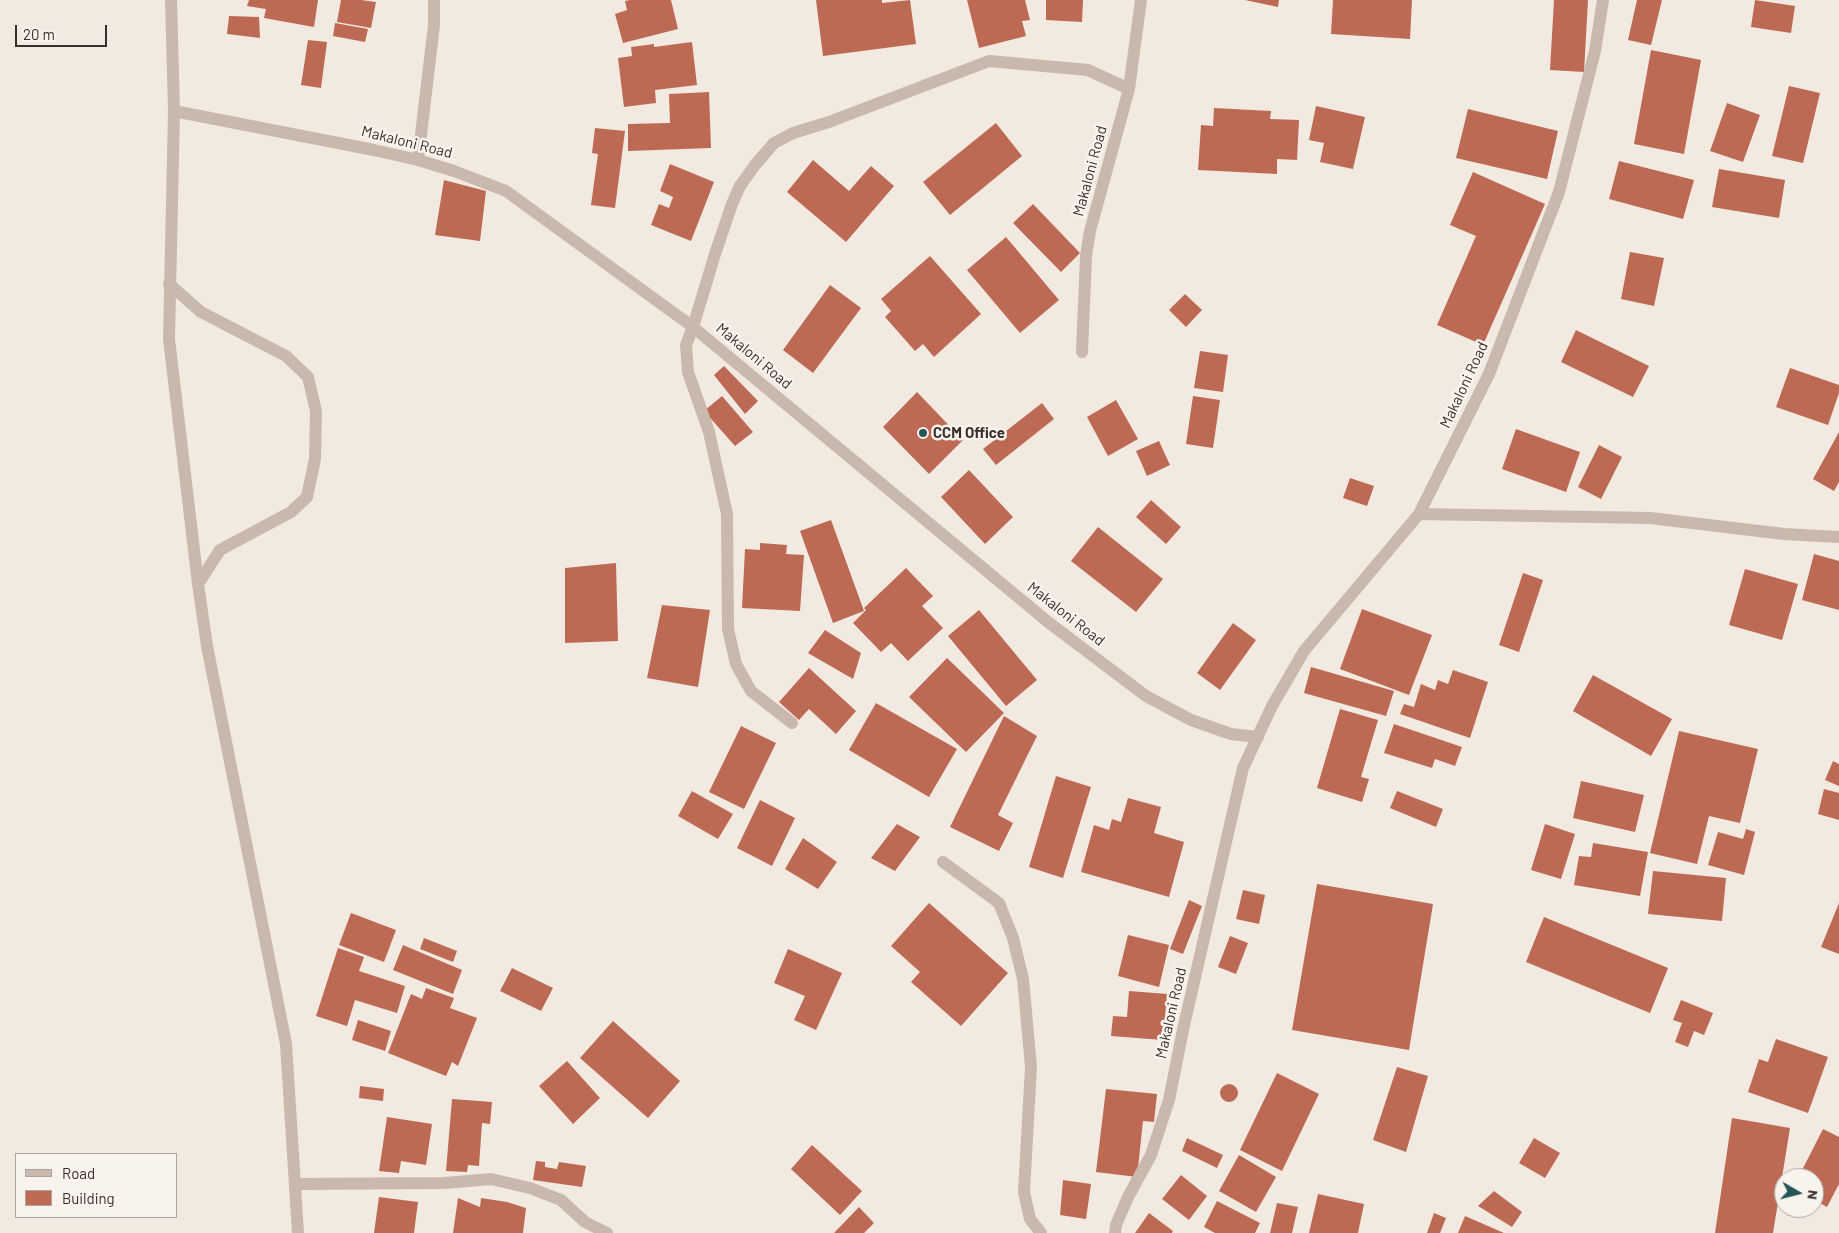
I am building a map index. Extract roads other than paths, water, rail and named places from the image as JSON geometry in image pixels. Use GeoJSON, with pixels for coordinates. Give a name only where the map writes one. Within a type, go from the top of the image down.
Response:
{"type":"FeatureCollection","features":[{"type":"Feature","properties":{"kind":"street"},"geometry":{"type":"LineString","coordinates":[[171,0],[174,111],[169,339],[207,646],[286,1044],[298,1233]]}},
{"type":"Feature","properties":{"kind":"street"},"geometry":{"type":"LineString","coordinates":[[418,160],[434,25],[434,0]]}},
{"type":"Feature","properties":{"kind":"street","name":"Makaloni Road"},"geometry":{"type":"LineString","coordinates":[[1082,352],[1086,256],[1090,231],[1129,89],[1141,0]]}},
{"type":"Feature","properties":{"kind":"street","name":"Makaloni Road"},"geometry":{"type":"LineString","coordinates":[[1115,1233],[1116,1225],[1128,1196],[1151,1155],[1170,1100],[1183,1030],[1243,768],[1272,706],[1304,651],[1420,514],[1488,374],[1559,192],[1595,51],[1603,0]]}},
{"type":"Feature","properties":{"kind":"street"},"geometry":{"type":"LineString","coordinates":[[792,723],[751,692],[736,664],[728,629],[727,514],[709,432],[688,372],[686,346],[694,327],[715,254],[740,186],[755,165],[774,144],[793,133],[829,122],[990,61],[1088,70],[1129,89]]}},
{"type":"Feature","properties":{"kind":"street","name":"Makaloni Road"},"geometry":{"type":"LineString","coordinates":[[174,111],[418,160],[454,171],[506,192],[694,327],[1048,622],[1146,696],[1191,720],[1231,734],[1258,737]]}},
{"type":"Feature","properties":{"kind":"street"},"geometry":{"type":"LineString","coordinates":[[170,284],[201,312],[286,356],[308,377],[316,411],[315,459],[307,497],[291,512],[220,550],[198,584]]}},
{"type":"Feature","properties":{"kind":"street"},"geometry":{"type":"LineString","coordinates":[[1420,514],[1650,518],[1784,534],[1839,537]]}},
{"type":"Feature","properties":{"kind":"street"},"geometry":{"type":"LineString","coordinates":[[943,862],[999,903],[1013,938],[1023,979],[1031,1067],[1024,1192],[1030,1219],[1041,1233]]}},
{"type":"Feature","properties":{"kind":"street"},"geometry":{"type":"LineString","coordinates":[[296,1184],[446,1183],[491,1179],[530,1188],[562,1200],[585,1222],[607,1233]]}},
{"type":"Feature","properties":{"kind":"place","name":"CCM Office"},"geometry":{"type":"Point","coordinates":[923,433]}}]}
